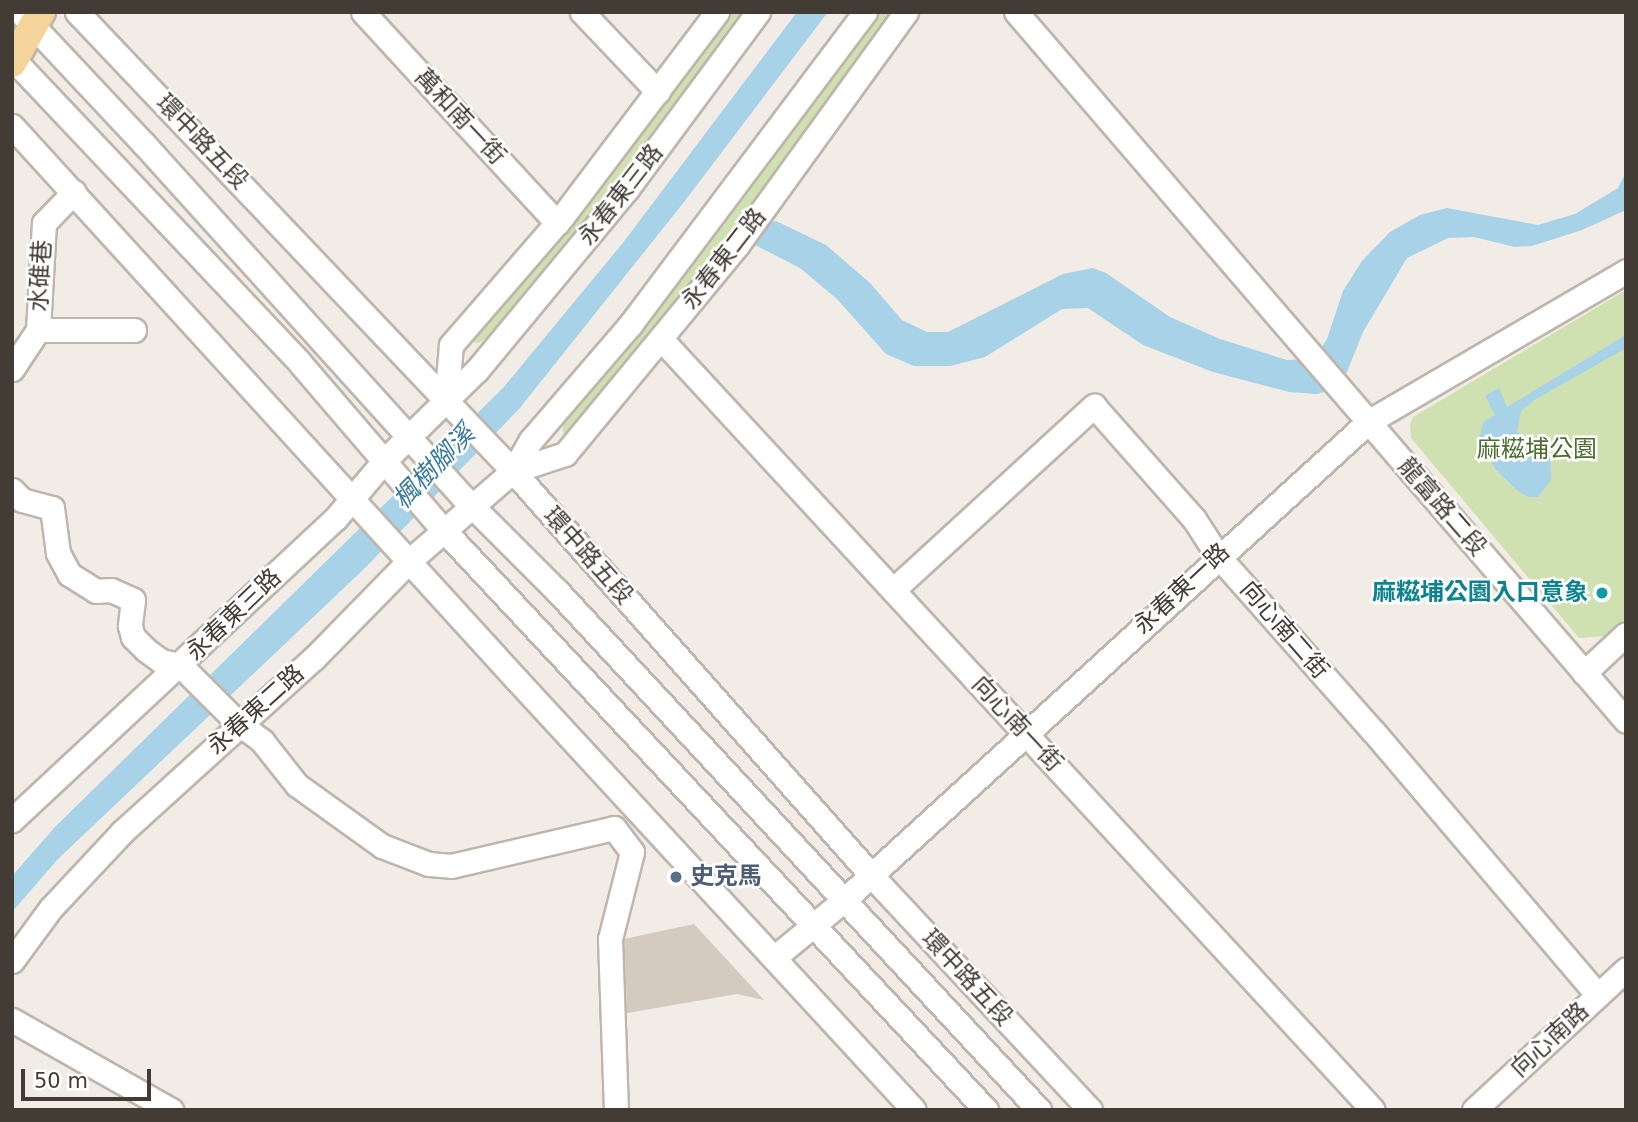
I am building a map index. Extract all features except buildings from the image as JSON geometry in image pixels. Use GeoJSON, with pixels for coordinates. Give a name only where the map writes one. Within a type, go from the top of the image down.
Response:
{"type":"FeatureCollection","features":[{"type":"Feature","properties":{"kind":"main road"},"geometry":{"type":"LineString","coordinates":[[13,60],[31,17]]}},
{"type":"Feature","properties":{"kind":"street","name":"環中路五段"},"geometry":{"type":"LineString","coordinates":[[77,12],[510,468],[871,875],[1090,1110]]}},
{"type":"Feature","properties":{"kind":"street","name":"萬和南一街"},"geometry":{"type":"LineString","coordinates":[[363,12],[557,223]]}},
{"type":"Feature","properties":{"kind":"street"},"geometry":{"type":"LineString","coordinates":[[582,12],[658,92]]}},
{"type":"Feature","properties":{"kind":"street","name":"永春東三路"},"geometry":{"type":"LineString","coordinates":[[449,404],[451,345],[557,223],[718,12]]}},
{"type":"Feature","properties":{"kind":"street","name":"永春東三路"},"geometry":{"type":"LineString","coordinates":[[12,820],[335,519],[449,404],[577,251],[684,115],[758,12]]}},
{"type":"Feature","properties":{"kind":"street","name":"永春東二路"},"geometry":{"type":"LineString","coordinates":[[12,961],[51,908],[122,831],[314,659],[406,558],[510,468],[630,325],[865,12]]}},
{"type":"Feature","properties":{"kind":"street","name":"永春東二路"},"geometry":{"type":"LineString","coordinates":[[510,468],[565,454],[738,244],[906,12]]}},
{"type":"Feature","properties":{"kind":"street","name":"龍富路二段"},"geometry":{"type":"LineString","coordinates":[[1016,12],[1289,333],[1626,721]]}},
{"type":"Feature","properties":{"kind":"street","name":"環中路五段"},"geometry":{"type":"LineString","coordinates":[[31,17],[469,503],[1039,1110]]}},
{"type":"Feature","properties":{"kind":"street"},"geometry":{"type":"LineString","coordinates":[[13,60],[300,363],[443,528],[812,927],[986,1110]]}},
{"type":"Feature","properties":{"kind":"street"},"geometry":{"type":"LineString","coordinates":[[12,126],[914,1110]]}},
{"type":"Feature","properties":{"kind":"street","name":"水碓巷"},"geometry":{"type":"LineString","coordinates":[[12,369],[38,330],[44,223],[74,192]]}},
{"type":"Feature","properties":{"kind":"street","name":"永春東一路"},"geometry":{"type":"LineString","coordinates":[[775,957],[844,900],[1368,422],[1626,271]]}},
{"type":"Feature","properties":{"kind":"street","name":"水碓巷"},"geometry":{"type":"LineString","coordinates":[[38,330],[134,330]]}},
{"type":"Feature","properties":{"kind":"street","name":"向心南一街"},"geometry":{"type":"LineString","coordinates":[[661,339],[1373,1110]]}},
{"type":"Feature","properties":{"kind":"street","name":"向心南二街"},"geometry":{"type":"LineString","coordinates":[[893,590],[1094,406],[1194,519],[1218,556],[1373,731],[1598,995]]}},
{"type":"Feature","properties":{"kind":"street"},"geometry":{"type":"LineString","coordinates":[[12,490],[22,500],[52,508],[58,553],[69,574],[96,591],[111,590],[133,600],[130,626],[133,637],[161,661],[180,665],[239,724],[261,741],[296,785],[382,846],[429,864],[451,866],[614,828],[632,852],[610,939],[616,1110]]}},
{"type":"Feature","properties":{"kind":"street"},"geometry":{"type":"LineString","coordinates":[[1584,673],[1626,634]]}},
{"type":"Feature","properties":{"kind":"street","name":"向心南路"},"geometry":{"type":"LineString","coordinates":[[1474,1110],[1626,969]]}},
{"type":"Feature","properties":{"kind":"street"},"geometry":{"type":"LineString","coordinates":[[12,1020],[171,1110]]}},
{"type":"Feature","properties":{"kind":"green space"},"geometry":{"type":"Polygon","coordinates":[[[723,12],[743,12],[593,211],[488,337],[479,343],[469,342],[723,12]]]}},
{"type":"Feature","properties":{"kind":"green space"},"geometry":{"type":"Polygon","coordinates":[[[880,12],[901,12],[753,216],[569,436],[563,434],[563,424],[780,150],[880,12]]]}},
{"type":"Feature","properties":{"kind":"green space","name":"麻糍埔公園"},"geometry":{"type":"Polygon","coordinates":[[[1626,290],[1626,618],[1606,636],[1579,638],[1411,438],[1410,425],[1413,417],[1626,290]]]}},
{"type":"Feature","properties":{"kind":"water","name":"楓樹腳溪"},"geometry":{"type":"Polygon","coordinates":[[[797,12],[828,12],[684,202],[519,409],[367,566],[58,859],[12,912],[12,876],[55,827],[503,388],[622,244],[797,12]]]}},
{"type":"Feature","properties":{"kind":"water"},"geometry":{"type":"Polygon","coordinates":[[[1626,172],[1626,210],[1582,230],[1532,246],[1515,247],[1474,237],[1448,238],[1407,258],[1363,332],[1345,377],[1331,390],[1317,394],[1289,392],[1213,372],[1143,345],[1088,308],[1062,309],[985,357],[950,366],[914,366],[886,354],[837,299],[800,268],[753,244],[752,228],[776,221],[826,245],[870,283],[902,320],[927,332],[948,332],[1063,274],[1093,268],[1106,273],[1170,317],[1220,339],[1287,360],[1307,359],[1320,350],[1327,339],[1343,291],[1362,261],[1390,232],[1420,215],[1447,208],[1538,225],[1575,214],[1618,188],[1626,172]]]}},
{"type":"Feature","properties":{"kind":"water"},"geometry":{"type":"Polygon","coordinates":[[[1626,335],[1626,348],[1536,399],[1521,411],[1517,430],[1527,450],[1539,433],[1550,444],[1551,480],[1538,497],[1528,497],[1518,491],[1496,470],[1479,440],[1483,422],[1495,415],[1485,396],[1499,388],[1507,407],[1626,335]]]}},
{"type":"Feature","properties":{"kind":"place","name":"麻糍埔公園入口意象"},"geometry":{"type":"Point","coordinates":[1602,593]}},
{"type":"Feature","properties":{"kind":"place","name":"史克馬"},"geometry":{"type":"Point","coordinates":[676,877]}}]}
